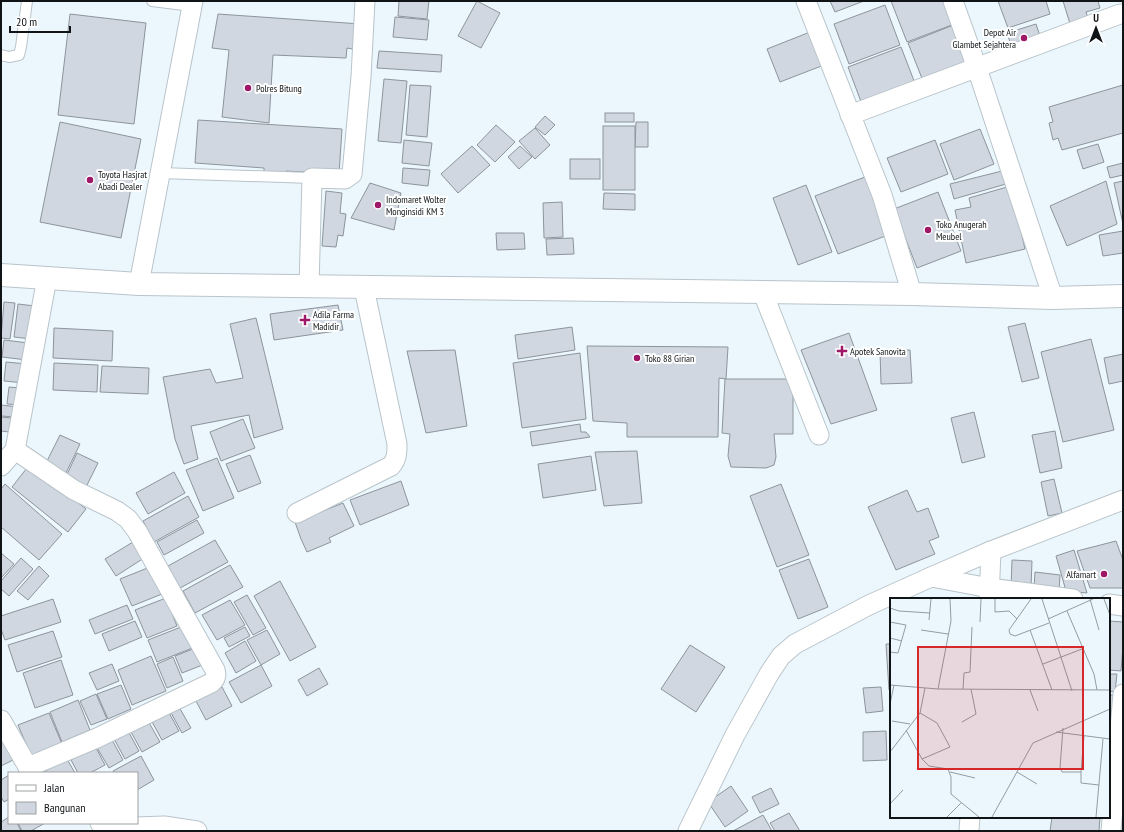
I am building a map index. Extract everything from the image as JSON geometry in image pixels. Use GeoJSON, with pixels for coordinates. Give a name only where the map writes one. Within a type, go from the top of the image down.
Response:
{"type":"FeatureCollection","features":[{"type":"Feature","properties":{"kind":"highway"},"geometry":{"type":"LineString","coordinates":[[1,275],[139,284],[912,294],[1053,298],[1123,296]]}},
{"type":"Feature","properties":{"kind":"street"},"geometry":{"type":"LineString","coordinates":[[309,287],[312,178],[345,179],[352,174],[361,77],[365,1]]}},
{"type":"Feature","properties":{"kind":"street"},"geometry":{"type":"LineString","coordinates":[[806,1],[882,195],[912,294]]}},
{"type":"Feature","properties":{"kind":"street"},"geometry":{"type":"LineString","coordinates":[[953,1],[977,68],[1053,298]]}},
{"type":"Feature","properties":{"kind":"street"},"geometry":{"type":"LineString","coordinates":[[139,284],[192,4]]}},
{"type":"Feature","properties":{"kind":"street"},"geometry":{"type":"LineString","coordinates":[[850,115],[977,68],[1120,12]]}},
{"type":"Feature","properties":{"kind":"street"},"geometry":{"type":"LineString","coordinates":[[1,466],[15,450],[47,278]]}},
{"type":"Feature","properties":{"kind":"street"},"geometry":{"type":"LineString","coordinates":[[297,513],[391,466],[397,455],[364,288]]}},
{"type":"Feature","properties":{"kind":"street"},"geometry":{"type":"LineString","coordinates":[[763,293],[818,435]]}},
{"type":"Feature","properties":{"kind":"street"},"geometry":{"type":"LineString","coordinates":[[1,720],[30,770],[211,683],[215,680],[217,675],[137,531],[128,519],[116,511],[74,490],[15,450]]}},
{"type":"Feature","properties":{"kind":"street"},"geometry":{"type":"LineString","coordinates":[[688,831],[735,735],[769,674],[781,656],[795,644],[869,605],[931,577],[991,551],[1123,500]]}},
{"type":"Feature","properties":{"kind":"street"},"geometry":{"type":"LineString","coordinates":[[989,593],[991,551]]}},
{"type":"Feature","properties":{"kind":"street"},"geometry":{"type":"LineString","coordinates":[[931,577],[989,593],[1059,598]]}},
{"type":"Feature","properties":{"kind":"street"},"geometry":{"type":"LineString","coordinates":[[1110,604],[1123,606]]}},
{"type":"Feature","properties":{"kind":"street"},"geometry":{"type":"LineString","coordinates":[[1111,831],[1123,694]]}},
{"type":"Feature","properties":{"kind":"street"},"geometry":{"type":"LineString","coordinates":[[969,831],[970,818]]}},
{"type":"Feature","properties":{"kind":"street"},"geometry":{"type":"LineString","coordinates":[[109,824],[136,827],[164,826],[197,831]]}},
{"type":"Feature","properties":{"kind":"lane"},"geometry":{"type":"LineString","coordinates":[[1,55],[9,56],[19,54],[27,1]]}},
{"type":"Feature","properties":{"kind":"lane"},"geometry":{"type":"LineString","coordinates":[[152,1],[192,4]]}},
{"type":"Feature","properties":{"kind":"lane"},"geometry":{"type":"LineString","coordinates":[[160,173],[312,178]]}},
{"type":"Feature","properties":{"kind":"building"},"geometry":{"type":"Polygon","coordinates":[[[399,1],[429,1],[427,19],[398,16],[399,1]]]}},
{"type":"Feature","properties":{"kind":"building"},"geometry":{"type":"Polygon","coordinates":[[[477,1],[500,13],[481,48],[458,36],[477,1]]]}},
{"type":"Feature","properties":{"kind":"building"},"geometry":{"type":"Polygon","coordinates":[[[830,1],[864,1],[835,12],[830,1]]]}},
{"type":"Feature","properties":{"kind":"building"},"geometry":{"type":"Polygon","coordinates":[[[891,1],[949,1],[957,23],[907,42],[891,1]]]}},
{"type":"Feature","properties":{"kind":"building"},"geometry":{"type":"Polygon","coordinates":[[[998,1],[1046,1],[1050,14],[1008,28],[998,1]]]}},
{"type":"Feature","properties":{"kind":"building"},"geometry":{"type":"Polygon","coordinates":[[[1063,1],[1098,1],[1100,8],[1086,12],[1089,21],[1071,27],[1063,1]]]}},
{"type":"Feature","properties":{"kind":"building"},"geometry":{"type":"Polygon","coordinates":[[[885,5],[900,45],[849,64],[834,24],[885,5]]]}},
{"type":"Feature","properties":{"kind":"building"},"geometry":{"type":"Polygon","coordinates":[[[70,14],[146,23],[134,124],[58,115],[70,14]]]}},
{"type":"Feature","properties":{"kind":"building","name":"Polres Bitung"},"geometry":{"type":"Polygon","coordinates":[[[218,14],[361,24],[358,50],[347,48],[346,58],[273,55],[269,123],[222,117],[229,50],[212,48],[218,14]]]}},
{"type":"Feature","properties":{"kind":"building"},"geometry":{"type":"Polygon","coordinates":[[[395,17],[429,20],[427,40],[393,37],[395,17]]]}},
{"type":"Feature","properties":{"kind":"building"},"geometry":{"type":"Polygon","coordinates":[[[956,24],[973,67],[925,86],[908,43],[956,24]]]}},
{"type":"Feature","properties":{"kind":"building","name":"Depot Air Glambet Sejahtera"},"geometry":{"type":"Polygon","coordinates":[[[1036,24],[1042,42],[1013,51],[1007,33],[1036,24]]]}},
{"type":"Feature","properties":{"kind":"building"},"geometry":{"type":"Polygon","coordinates":[[[810,32],[824,65],[780,82],[767,49],[810,32]]]}},
{"type":"Feature","properties":{"kind":"building"},"geometry":{"type":"Polygon","coordinates":[[[901,47],[916,86],[863,107],[848,67],[901,47]]]}},
{"type":"Feature","properties":{"kind":"building"},"geometry":{"type":"Polygon","coordinates":[[[379,51],[442,55],[441,72],[377,68],[379,51]]]}},
{"type":"Feature","properties":{"kind":"building"},"geometry":{"type":"Polygon","coordinates":[[[384,79],[407,81],[401,143],[378,141],[384,79]]]}},
{"type":"Feature","properties":{"kind":"building"},"geometry":{"type":"Polygon","coordinates":[[[410,85],[431,86],[427,137],[406,135],[410,85]]]}},
{"type":"Feature","properties":{"kind":"building"},"geometry":{"type":"Polygon","coordinates":[[[1123,85],[1123,133],[1062,150],[1058,138],[1053,140],[1049,123],[1053,122],[1049,107],[1123,85]]]}},
{"type":"Feature","properties":{"kind":"building"},"geometry":{"type":"Polygon","coordinates":[[[605,113],[634,113],[634,122],[605,122],[605,113]]]}},
{"type":"Feature","properties":{"kind":"building"},"geometry":{"type":"Polygon","coordinates":[[[545,116],[555,125],[545,135],[535,127],[545,116]]]}},
{"type":"Feature","properties":{"kind":"building","name":"Polres Bitung"},"geometry":{"type":"Polygon","coordinates":[[[198,120],[342,129],[339,174],[286,171],[286,175],[264,174],[264,168],[195,163],[198,120]]]}},
{"type":"Feature","properties":{"kind":"building","name":"Toyota Hasjrat Abadi Dealer"},"geometry":{"type":"Polygon","coordinates":[[[60,122],[141,139],[121,238],[40,222],[60,122]]]}},
{"type":"Feature","properties":{"kind":"building"},"geometry":{"type":"Polygon","coordinates":[[[636,122],[648,122],[648,147],[635,147],[636,122]]]}},
{"type":"Feature","properties":{"kind":"building"},"geometry":{"type":"Polygon","coordinates":[[[496,125],[515,142],[495,162],[477,145],[496,125]]]}},
{"type":"Feature","properties":{"kind":"building"},"geometry":{"type":"Polygon","coordinates":[[[603,126],[635,126],[635,190],[603,190],[603,126]]]}},
{"type":"Feature","properties":{"kind":"building"},"geometry":{"type":"Polygon","coordinates":[[[535,128],[550,145],[535,159],[519,141],[535,128]]]}},
{"type":"Feature","properties":{"kind":"building"},"geometry":{"type":"Polygon","coordinates":[[[980,129],[994,164],[954,180],[940,144],[980,129]]]}},
{"type":"Feature","properties":{"kind":"building"},"geometry":{"type":"Polygon","coordinates":[[[404,140],[432,143],[429,166],[402,163],[404,140]]]}},
{"type":"Feature","properties":{"kind":"building"},"geometry":{"type":"Polygon","coordinates":[[[935,140],[948,174],[901,192],[887,158],[935,140]]]}},
{"type":"Feature","properties":{"kind":"building"},"geometry":{"type":"Polygon","coordinates":[[[1098,144],[1104,162],[1083,169],[1077,150],[1098,144]]]}},
{"type":"Feature","properties":{"kind":"building"},"geometry":{"type":"Polygon","coordinates":[[[472,146],[490,165],[458,193],[441,174],[472,146]]]}},
{"type":"Feature","properties":{"kind":"building"},"geometry":{"type":"Polygon","coordinates":[[[520,146],[532,157],[519,169],[508,157],[520,146]]]}},
{"type":"Feature","properties":{"kind":"building"},"geometry":{"type":"Polygon","coordinates":[[[570,159],[600,159],[600,179],[570,179],[570,159]]]}},
{"type":"Feature","properties":{"kind":"building"},"geometry":{"type":"Polygon","coordinates":[[[1123,163],[1123,175],[1110,178],[1107,167],[1123,163]]]}},
{"type":"Feature","properties":{"kind":"building"},"geometry":{"type":"Polygon","coordinates":[[[403,168],[430,170],[428,186],[402,183],[403,168]]]}},
{"type":"Feature","properties":{"kind":"building"},"geometry":{"type":"Polygon","coordinates":[[[1002,171],[1006,184],[954,199],[950,184],[1002,171]]]}},
{"type":"Feature","properties":{"kind":"building"},"geometry":{"type":"Polygon","coordinates":[[[865,177],[888,235],[838,254],[815,196],[865,177]]]}},
{"type":"Feature","properties":{"kind":"building"},"geometry":{"type":"Polygon","coordinates":[[[1106,181],[1117,224],[1067,246],[1050,206],[1106,181]]]}},
{"type":"Feature","properties":{"kind":"building"},"geometry":{"type":"Polygon","coordinates":[[[1123,181],[1123,224],[1114,183],[1123,181]]]}},
{"type":"Feature","properties":{"kind":"building","name":"Indomaret Wolter Monginsidi KM 3"},"geometry":{"type":"Polygon","coordinates":[[[370,183],[401,193],[394,230],[351,218],[370,183]]]}},
{"type":"Feature","properties":{"kind":"building"},"geometry":{"type":"Polygon","coordinates":[[[806,185],[832,252],[798,265],[773,198],[806,185]]]}},
{"type":"Feature","properties":{"kind":"building"},"geometry":{"type":"Polygon","coordinates":[[[1007,187],[1013,196],[1025,249],[966,263],[955,210],[971,207],[969,198],[1007,187]]]}},
{"type":"Feature","properties":{"kind":"building"},"geometry":{"type":"Polygon","coordinates":[[[326,191],[342,193],[340,213],[346,214],[343,236],[338,235],[336,247],[322,246],[326,191]]]}},
{"type":"Feature","properties":{"kind":"building","name":"Toko Anugerah Meubel"},"geometry":{"type":"Polygon","coordinates":[[[938,192],[961,251],[917,268],[894,209],[938,192]]]}},
{"type":"Feature","properties":{"kind":"building"},"geometry":{"type":"Polygon","coordinates":[[[604,193],[635,194],[635,210],[603,209],[604,193]]]}},
{"type":"Feature","properties":{"kind":"building"},"geometry":{"type":"Polygon","coordinates":[[[562,202],[563,237],[544,238],[543,203],[562,202]]]}},
{"type":"Feature","properties":{"kind":"building"},"geometry":{"type":"Polygon","coordinates":[[[1123,231],[1123,253],[1103,256],[1099,235],[1123,231]]]}},
{"type":"Feature","properties":{"kind":"building"},"geometry":{"type":"Polygon","coordinates":[[[496,233],[524,233],[525,249],[497,250],[496,233]]]}},
{"type":"Feature","properties":{"kind":"building"},"geometry":{"type":"Polygon","coordinates":[[[573,238],[574,254],[547,255],[546,239],[573,238]]]}},
{"type":"Feature","properties":{"kind":"building"},"geometry":{"type":"Polygon","coordinates":[[[4,302],[15,303],[10,339],[1,338],[4,302]]]}},
{"type":"Feature","properties":{"kind":"building"},"geometry":{"type":"Polygon","coordinates":[[[18,304],[35,306],[31,339],[14,337],[18,304]]]}},
{"type":"Feature","properties":{"kind":"building"},"geometry":{"type":"Polygon","coordinates":[[[338,305],[343,330],[274,340],[270,314],[338,305]]]}},
{"type":"Feature","properties":{"kind":"building"},"geometry":{"type":"Polygon","coordinates":[[[256,318],[283,429],[254,438],[249,415],[191,426],[198,459],[184,464],[175,439],[163,377],[210,369],[216,383],[243,378],[230,324],[256,318]]]}},
{"type":"Feature","properties":{"kind":"building"},"geometry":{"type":"Polygon","coordinates":[[[1025,323],[1039,378],[1022,382],[1008,327],[1025,323]]]}},
{"type":"Feature","properties":{"kind":"building"},"geometry":{"type":"Polygon","coordinates":[[[572,327],[575,350],[518,359],[515,335],[572,327]]]}},
{"type":"Feature","properties":{"kind":"building"},"geometry":{"type":"Polygon","coordinates":[[[54,328],[113,331],[112,361],[53,358],[54,328]]]}},
{"type":"Feature","properties":{"kind":"building"},"geometry":{"type":"Polygon","coordinates":[[[849,333],[877,410],[831,424],[801,350],[849,333]]]}},
{"type":"Feature","properties":{"kind":"building"},"geometry":{"type":"Polygon","coordinates":[[[1091,339],[1114,430],[1063,442],[1041,352],[1091,339]]]}},
{"type":"Feature","properties":{"kind":"building"},"geometry":{"type":"Polygon","coordinates":[[[4,340],[29,343],[27,360],[2,357],[4,340]]]}},
{"type":"Feature","properties":{"kind":"building"},"geometry":{"type":"Polygon","coordinates":[[[587,346],[728,347],[726,379],[719,378],[718,437],[627,437],[627,423],[593,421],[587,346]]]}},
{"type":"Feature","properties":{"kind":"building"},"geometry":{"type":"Polygon","coordinates":[[[455,350],[467,426],[426,433],[407,351],[455,350]]]}},
{"type":"Feature","properties":{"kind":"building"},"geometry":{"type":"Polygon","coordinates":[[[910,350],[912,383],[881,384],[880,351],[910,350]]]}},
{"type":"Feature","properties":{"kind":"building"},"geometry":{"type":"Polygon","coordinates":[[[580,353],[586,419],[522,428],[513,363],[580,353]]]}},
{"type":"Feature","properties":{"kind":"building"},"geometry":{"type":"Polygon","coordinates":[[[1123,354],[1123,381],[1109,384],[1104,358],[1123,354]]]}},
{"type":"Feature","properties":{"kind":"building"},"geometry":{"type":"Polygon","coordinates":[[[6,362],[27,364],[25,383],[4,381],[6,362]]]}},
{"type":"Feature","properties":{"kind":"building"},"geometry":{"type":"Polygon","coordinates":[[[54,363],[98,365],[97,392],[53,390],[54,363]]]}},
{"type":"Feature","properties":{"kind":"building"},"geometry":{"type":"Polygon","coordinates":[[[102,366],[149,368],[148,394],[100,392],[102,366]]]}},
{"type":"Feature","properties":{"kind":"building"},"geometry":{"type":"Polygon","coordinates":[[[725,379],[793,379],[793,434],[774,434],[776,457],[774,465],[766,468],[731,467],[728,456],[730,434],[722,433],[725,379]]]}},
{"type":"Feature","properties":{"kind":"building"},"geometry":{"type":"Polygon","coordinates":[[[9,387],[21,388],[19,405],[7,404],[9,387]]]}},
{"type":"Feature","properties":{"kind":"building"},"geometry":{"type":"Polygon","coordinates":[[[1,405],[18,407],[16,417],[1,416],[1,405]]]}},
{"type":"Feature","properties":{"kind":"building"},"geometry":{"type":"Polygon","coordinates":[[[974,412],[985,457],[962,463],[951,418],[974,412]]]}},
{"type":"Feature","properties":{"kind":"building"},"geometry":{"type":"Polygon","coordinates":[[[1,417],[11,418],[9,432],[1,431],[1,417]]]}},
{"type":"Feature","properties":{"kind":"building"},"geometry":{"type":"Polygon","coordinates":[[[243,419],[255,448],[221,461],[210,432],[243,419]]]}},
{"type":"Feature","properties":{"kind":"building"},"geometry":{"type":"Polygon","coordinates":[[[580,424],[581,432],[586,432],[590,437],[532,446],[530,432],[580,424]]]}},
{"type":"Feature","properties":{"kind":"building"},"geometry":{"type":"Polygon","coordinates":[[[1055,431],[1062,468],[1040,473],[1032,435],[1055,431]]]}},
{"type":"Feature","properties":{"kind":"building"},"geometry":{"type":"Polygon","coordinates":[[[60,435],[80,444],[64,477],[44,467],[60,435]]]}},
{"type":"Feature","properties":{"kind":"building"},"geometry":{"type":"Polygon","coordinates":[[[637,451],[642,503],[604,506],[595,452],[637,451]]]}},
{"type":"Feature","properties":{"kind":"building"},"geometry":{"type":"Polygon","coordinates":[[[77,453],[98,463],[84,491],[64,481],[77,453]]]}},
{"type":"Feature","properties":{"kind":"building"},"geometry":{"type":"Polygon","coordinates":[[[250,455],[261,483],[238,492],[226,464],[250,455]]]}},
{"type":"Feature","properties":{"kind":"building"},"geometry":{"type":"Polygon","coordinates":[[[591,456],[596,490],[543,498],[538,464],[591,456]]]}},
{"type":"Feature","properties":{"kind":"building"},"geometry":{"type":"Polygon","coordinates":[[[217,458],[234,498],[203,511],[186,470],[217,458]]]}},
{"type":"Feature","properties":{"kind":"building"},"geometry":{"type":"Polygon","coordinates":[[[30,464],[86,509],[68,532],[12,487],[30,464]]]}},
{"type":"Feature","properties":{"kind":"building"},"geometry":{"type":"Polygon","coordinates":[[[174,472],[185,493],[148,514],[136,493],[174,472]]]}},
{"type":"Feature","properties":{"kind":"building"},"geometry":{"type":"Polygon","coordinates":[[[1054,479],[1062,513],[1048,516],[1041,482],[1054,479]]]}},
{"type":"Feature","properties":{"kind":"building"},"geometry":{"type":"Polygon","coordinates":[[[401,481],[409,505],[360,525],[350,500],[401,481]]]}},
{"type":"Feature","properties":{"kind":"building"},"geometry":{"type":"Polygon","coordinates":[[[5,484],[62,534],[39,560],[1,527],[1,489],[5,484]]]}},
{"type":"Feature","properties":{"kind":"building"},"geometry":{"type":"Polygon","coordinates":[[[781,484],[809,555],[777,567],[750,496],[781,484]]]}},
{"type":"Feature","properties":{"kind":"building"},"geometry":{"type":"Polygon","coordinates":[[[907,490],[917,512],[928,508],[939,537],[929,541],[935,554],[896,570],[868,507],[907,490]]]}},
{"type":"Feature","properties":{"kind":"building"},"geometry":{"type":"Polygon","coordinates":[[[188,496],[199,517],[154,542],[143,521],[188,496]]]}},
{"type":"Feature","properties":{"kind":"building"},"geometry":{"type":"Polygon","coordinates":[[[343,503],[354,526],[329,538],[331,542],[307,552],[295,522],[343,503]]]}},
{"type":"Feature","properties":{"kind":"building"},"geometry":{"type":"Polygon","coordinates":[[[197,520],[204,533],[164,555],[157,542],[197,520]]]}},
{"type":"Feature","properties":{"kind":"building"},"geometry":{"type":"Polygon","coordinates":[[[215,540],[228,562],[180,588],[168,566],[215,540]]]}},
{"type":"Feature","properties":{"kind":"building","name":"Alfamart"},"geometry":{"type":"Polygon","coordinates":[[[1116,541],[1123,560],[1123,588],[1090,588],[1077,551],[1116,541]]]}},
{"type":"Feature","properties":{"kind":"building"},"geometry":{"type":"Polygon","coordinates":[[[133,542],[144,558],[116,576],[105,559],[133,542]]]}},
{"type":"Feature","properties":{"kind":"building"},"geometry":{"type":"Polygon","coordinates":[[[1074,550],[1087,593],[1066,591],[1056,556],[1074,550]]]}},
{"type":"Feature","properties":{"kind":"building"},"geometry":{"type":"Polygon","coordinates":[[[1,553],[14,564],[1,578],[1,553]]]}},
{"type":"Feature","properties":{"kind":"building"},"geometry":{"type":"Polygon","coordinates":[[[21,558],[33,569],[9,596],[1,589],[1,581],[21,558]]]}},
{"type":"Feature","properties":{"kind":"building"},"geometry":{"type":"Polygon","coordinates":[[[809,559],[828,607],[798,619],[779,570],[809,559]]]}},
{"type":"Feature","properties":{"kind":"building"},"geometry":{"type":"Polygon","coordinates":[[[1012,560],[1032,561],[1031,588],[1011,587],[1012,560]]]}},
{"type":"Feature","properties":{"kind":"building"},"geometry":{"type":"Polygon","coordinates":[[[230,565],[243,587],[195,613],[183,591],[230,565]]]}},
{"type":"Feature","properties":{"kind":"building"},"geometry":{"type":"Polygon","coordinates":[[[39,566],[49,576],[28,600],[17,591],[39,566]]]}},
{"type":"Feature","properties":{"kind":"building"},"geometry":{"type":"Polygon","coordinates":[[[150,567],[162,594],[132,606],[120,579],[150,567]]]}},
{"type":"Feature","properties":{"kind":"building"},"geometry":{"type":"Polygon","coordinates":[[[1035,572],[1060,575],[1059,591],[1034,588],[1035,572]]]}},
{"type":"Feature","properties":{"kind":"building"},"geometry":{"type":"Polygon","coordinates":[[[280,581],[316,647],[290,661],[254,596],[280,581]]]}},
{"type":"Feature","properties":{"kind":"building"},"geometry":{"type":"Polygon","coordinates":[[[247,595],[266,628],[253,635],[234,602],[247,595]]]}},
{"type":"Feature","properties":{"kind":"building"},"geometry":{"type":"Polygon","coordinates":[[[166,598],[177,626],[147,638],[135,610],[166,598]]]}},
{"type":"Feature","properties":{"kind":"building"},"geometry":{"type":"Polygon","coordinates":[[[53,599],[61,622],[5,640],[1,629],[1,616],[53,599]]]}},
{"type":"Feature","properties":{"kind":"building"},"geometry":{"type":"Polygon","coordinates":[[[230,600],[245,625],[217,640],[202,615],[230,600]]]}},
{"type":"Feature","properties":{"kind":"building"},"geometry":{"type":"Polygon","coordinates":[[[127,605],[133,619],[95,634],[89,620],[127,605]]]}},
{"type":"Feature","properties":{"kind":"building"},"geometry":{"type":"Polygon","coordinates":[[[135,621],[142,637],[109,651],[102,634],[135,621]]]}},
{"type":"Feature","properties":{"kind":"building"},"geometry":{"type":"Polygon","coordinates":[[[1110,621],[1123,622],[1121,671],[1110,670],[1110,621]]]}},
{"type":"Feature","properties":{"kind":"building"},"geometry":{"type":"Polygon","coordinates":[[[186,625],[195,647],[157,662],[148,640],[186,625]]]}},
{"type":"Feature","properties":{"kind":"building"},"geometry":{"type":"Polygon","coordinates":[[[245,627],[250,636],[229,647],[224,638],[245,627]]]}},
{"type":"Feature","properties":{"kind":"building"},"geometry":{"type":"Polygon","coordinates":[[[267,630],[280,654],[261,665],[247,640],[267,630]]]}},
{"type":"Feature","properties":{"kind":"building"},"geometry":{"type":"Polygon","coordinates":[[[53,631],[62,657],[17,672],[8,645],[53,631]]]}},
{"type":"Feature","properties":{"kind":"building"},"geometry":{"type":"Polygon","coordinates":[[[245,641],[256,661],[236,673],[225,653],[245,641]]]}},
{"type":"Feature","properties":{"kind":"building"},"geometry":{"type":"Polygon","coordinates":[[[886,644],[890,644],[889,690],[886,644]]]}},
{"type":"Feature","properties":{"kind":"building"},"geometry":{"type":"Polygon","coordinates":[[[690,645],[725,667],[696,712],[661,689],[690,645]]]}},
{"type":"Feature","properties":{"kind":"building"},"geometry":{"type":"Polygon","coordinates":[[[198,647],[205,664],[182,673],[175,656],[198,647]]]}},
{"type":"Feature","properties":{"kind":"building"},"geometry":{"type":"Polygon","coordinates":[[[151,656],[166,691],[132,705],[118,670],[151,656]]]}},
{"type":"Feature","properties":{"kind":"building"},"geometry":{"type":"Polygon","coordinates":[[[173,657],[183,681],[167,688],[157,664],[173,657]]]}},
{"type":"Feature","properties":{"kind":"building"},"geometry":{"type":"Polygon","coordinates":[[[61,660],[73,695],[35,708],[23,673],[61,660]]]}},
{"type":"Feature","properties":{"kind":"building"},"geometry":{"type":"Polygon","coordinates":[[[112,664],[119,681],[97,690],[89,673],[112,664]]]}},
{"type":"Feature","properties":{"kind":"building"},"geometry":{"type":"Polygon","coordinates":[[[261,665],[272,686],[241,703],[229,682],[261,665]]]}},
{"type":"Feature","properties":{"kind":"building"},"geometry":{"type":"Polygon","coordinates":[[[319,668],[328,684],[307,696],[298,680],[319,668]]]}},
{"type":"Feature","properties":{"kind":"building"},"geometry":{"type":"Polygon","coordinates":[[[1110,674],[1117,674],[1115,692],[1110,691],[1110,674]]]}},
{"type":"Feature","properties":{"kind":"building"},"geometry":{"type":"Polygon","coordinates":[[[121,685],[131,709],[108,719],[97,694],[121,685]]]}},
{"type":"Feature","properties":{"kind":"building"},"geometry":{"type":"Polygon","coordinates":[[[222,687],[232,706],[206,720],[196,701],[222,687]]]}},
{"type":"Feature","properties":{"kind":"building"},"geometry":{"type":"Polygon","coordinates":[[[881,687],[883,711],[866,713],[863,688],[881,687]]]}},
{"type":"Feature","properties":{"kind":"building"},"geometry":{"type":"Polygon","coordinates":[[[96,694],[107,719],[91,725],[80,701],[96,694]]]}},
{"type":"Feature","properties":{"kind":"building"},"geometry":{"type":"Polygon","coordinates":[[[1110,695],[1118,695],[1118,712],[1110,712],[1110,695]]]}},
{"type":"Feature","properties":{"kind":"building"},"geometry":{"type":"Polygon","coordinates":[[[78,700],[90,730],[62,742],[50,712],[78,700]]]}},
{"type":"Feature","properties":{"kind":"building"},"geometry":{"type":"Polygon","coordinates":[[[179,707],[191,728],[182,733],[170,711],[179,707]]]}},
{"type":"Feature","properties":{"kind":"building"},"geometry":{"type":"Polygon","coordinates":[[[168,711],[179,731],[162,740],[151,720],[168,711]]]}},
{"type":"Feature","properties":{"kind":"building"},"geometry":{"type":"Polygon","coordinates":[[[49,713],[62,744],[31,756],[18,725],[49,713]]]}},
{"type":"Feature","properties":{"kind":"building"},"geometry":{"type":"Polygon","coordinates":[[[148,721],[160,742],[142,752],[130,730],[148,721]]]}},
{"type":"Feature","properties":{"kind":"building"},"geometry":{"type":"Polygon","coordinates":[[[127,729],[139,751],[125,759],[113,737],[127,729]]]}},
{"type":"Feature","properties":{"kind":"building"},"geometry":{"type":"Polygon","coordinates":[[[886,731],[887,760],[863,761],[863,732],[886,731]]]}},
{"type":"Feature","properties":{"kind":"building"},"geometry":{"type":"Polygon","coordinates":[[[1,734],[15,759],[1,766],[1,734]]]}},
{"type":"Feature","properties":{"kind":"building"},"geometry":{"type":"Polygon","coordinates":[[[111,738],[123,760],[109,768],[96,746],[111,738]]]}},
{"type":"Feature","properties":{"kind":"building"},"geometry":{"type":"Polygon","coordinates":[[[95,746],[105,765],[92,772],[77,772],[71,760],[95,746]]]}},
{"type":"Feature","properties":{"kind":"building"},"geometry":{"type":"Polygon","coordinates":[[[141,756],[154,780],[138,789],[138,772],[113,771],[141,756]]]}},
{"type":"Feature","properties":{"kind":"building"},"geometry":{"type":"Polygon","coordinates":[[[67,759],[74,772],[46,772],[67,759]]]}},
{"type":"Feature","properties":{"kind":"building"},"geometry":{"type":"Polygon","coordinates":[[[8,776],[8,800],[4,802],[1,797],[1,780],[8,776]]]}},
{"type":"Feature","properties":{"kind":"building"},"geometry":{"type":"Polygon","coordinates":[[[731,786],[748,811],[725,827],[708,802],[731,786]]]}},
{"type":"Feature","properties":{"kind":"building"},"geometry":{"type":"Polygon","coordinates":[[[771,788],[779,804],[760,813],[752,797],[771,788]]]}},
{"type":"Feature","properties":{"kind":"building"},"geometry":{"type":"Polygon","coordinates":[[[789,813],[800,831],[775,831],[770,823],[789,813]]]}},
{"type":"Feature","properties":{"kind":"building"},"geometry":{"type":"Polygon","coordinates":[[[763,815],[772,831],[733,831],[763,815]]]}},
{"type":"Feature","properties":{"kind":"building"},"geometry":{"type":"Polygon","coordinates":[[[8,818],[8,824],[18,824],[21,831],[1,831],[1,822],[8,818]]]}},
{"type":"Feature","properties":{"kind":"building"},"geometry":{"type":"Polygon","coordinates":[[[1052,818],[1100,818],[1099,831],[1050,831],[1052,818]]]}},
{"type":"Feature","properties":{"kind":"building"},"geometry":{"type":"Polygon","coordinates":[[[18,824],[43,824],[31,831],[22,831],[18,824]]]}},
{"type":"Feature","properties":{"kind":"place","name":"Depot Air Glambet Sejahtera"},"geometry":{"type":"Point","coordinates":[1024,38]}},
{"type":"Feature","properties":{"kind":"place","name":"Polres Bitung"},"geometry":{"type":"Point","coordinates":[248,88]}},
{"type":"Feature","properties":{"kind":"place","name":"Toyota Hasjrat Abadi Dealer"},"geometry":{"type":"Point","coordinates":[90,180]}},
{"type":"Feature","properties":{"kind":"place","name":"Indomaret Wolter Monginsidi KM 3"},"geometry":{"type":"Point","coordinates":[378,205]}},
{"type":"Feature","properties":{"kind":"place","name":"Toko Anugerah Meubel"},"geometry":{"type":"Point","coordinates":[928,230]}},
{"type":"Feature","properties":{"kind":"place","name":"Adila Farma Madidir"},"geometry":{"type":"Point","coordinates":[305,320]}},
{"type":"Feature","properties":{"kind":"place","name":"Apotek Sanovita"},"geometry":{"type":"Point","coordinates":[842,351]}},
{"type":"Feature","properties":{"kind":"place","name":"Toko 88 Girian"},"geometry":{"type":"Point","coordinates":[637,358]}},
{"type":"Feature","properties":{"kind":"place","name":"Alfamart"},"geometry":{"type":"Point","coordinates":[1104,574]}}]}
